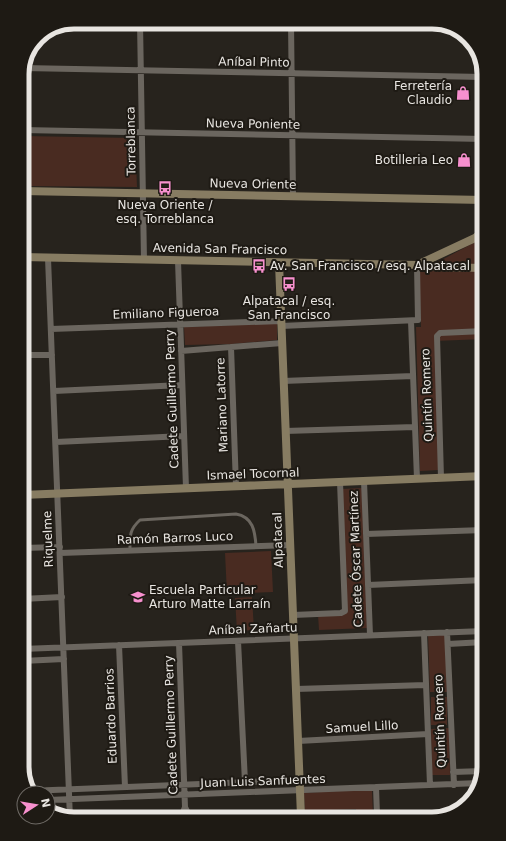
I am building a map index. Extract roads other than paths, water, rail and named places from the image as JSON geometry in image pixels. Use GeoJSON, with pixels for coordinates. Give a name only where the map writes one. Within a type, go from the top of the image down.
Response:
{"type":"FeatureCollection","features":[{"type":"Feature","properties":{"kind":"main road","name":"Nueva Oriente"},"geometry":{"type":"LineString","coordinates":[[29,191],[477,200]]}},
{"type":"Feature","properties":{"kind":"main road","name":"Avenida San Francisco"},"geometry":{"type":"LineString","coordinates":[[417,265],[477,236]]}},
{"type":"Feature","properties":{"kind":"main road","name":"Avenida San Francisco"},"geometry":{"type":"LineString","coordinates":[[29,257],[417,265],[431,267],[477,268]]}},
{"type":"Feature","properties":{"kind":"main road","name":"Alpatacal"},"geometry":{"type":"LineString","coordinates":[[278,263],[301,812]]}},
{"type":"Feature","properties":{"kind":"main road","name":"Ismael Tocornal"},"geometry":{"type":"LineString","coordinates":[[29,495],[477,476]]}},
{"type":"Feature","properties":{"kind":"street","name":"Torreblanca"},"geometry":{"type":"LineString","coordinates":[[140,29],[144,260]]}},
{"type":"Feature","properties":{"kind":"street"},"geometry":{"type":"LineString","coordinates":[[291,29],[293,196]]}},
{"type":"Feature","properties":{"kind":"street","name":"Aníbal Pinto"},"geometry":{"type":"LineString","coordinates":[[30,68],[477,77]]}},
{"type":"Feature","properties":{"kind":"street","name":"Nueva Poniente"},"geometry":{"type":"LineString","coordinates":[[29,130],[477,139]]}},
{"type":"Feature","properties":{"kind":"street","name":"Riquelme"},"geometry":{"type":"LineString","coordinates":[[48,258],[70,812]]}},
{"type":"Feature","properties":{"kind":"street","name":"Cadete Guillermo Perry"},"geometry":{"type":"LineString","coordinates":[[178,261],[186,488]]}},
{"type":"Feature","properties":{"kind":"street","name":"Emiliano Figueroa"},"geometry":{"type":"LineString","coordinates":[[51,329],[180,324],[281,324],[418,320],[417,265]]}},
{"type":"Feature","properties":{"kind":"street","name":"Quintín Romero"},"geometry":{"type":"LineString","coordinates":[[411,321],[417,479]]}},
{"type":"Feature","properties":{"kind":"street","name":"Quintín Romero"},"geometry":{"type":"LineString","coordinates":[[441,478],[437,336],[440,333],[477,331]]}},
{"type":"Feature","properties":{"kind":"street"},"geometry":{"type":"LineString","coordinates":[[181,351],[282,344]]}},
{"type":"Feature","properties":{"kind":"street","name":"Mariano Latorre"},"geometry":{"type":"LineString","coordinates":[[231,347],[236,486]]}},
{"type":"Feature","properties":{"kind":"street"},"geometry":{"type":"LineString","coordinates":[[29,356],[52,355]]}},
{"type":"Feature","properties":{"kind":"street"},"geometry":{"type":"LineString","coordinates":[[283,381],[413,376]]}},
{"type":"Feature","properties":{"kind":"street"},"geometry":{"type":"LineString","coordinates":[[54,391],[182,385]]}},
{"type":"Feature","properties":{"kind":"street"},"geometry":{"type":"LineString","coordinates":[[285,431],[415,427]]}},
{"type":"Feature","properties":{"kind":"street"},"geometry":{"type":"LineString","coordinates":[[56,442],[184,436]]}},
{"type":"Feature","properties":{"kind":"street","name":"Cadete Óscar Martínez"},"geometry":{"type":"LineString","coordinates":[[364,481],[370,635]]}},
{"type":"Feature","properties":{"kind":"street","name":"Cadete Óscar Martínez"},"geometry":{"type":"LineString","coordinates":[[293,615],[341,613],[344,611],[340,482]]}},
{"type":"Feature","properties":{"kind":"street"},"geometry":{"type":"LineString","coordinates":[[366,534],[477,530]]}},
{"type":"Feature","properties":{"kind":"street","name":"Ramón Barros Luco"},"geometry":{"type":"LineString","coordinates":[[29,548],[130,551],[290,545]]}},
{"type":"Feature","properties":{"kind":"street"},"geometry":{"type":"LineString","coordinates":[[368,585],[477,580]]}},
{"type":"Feature","properties":{"kind":"street"},"geometry":{"type":"LineString","coordinates":[[29,599],[62,597]]}},
{"type":"Feature","properties":{"kind":"street","name":"Aníbal Zañartu"},"geometry":{"type":"LineString","coordinates":[[29,649],[477,631]]}},
{"type":"Feature","properties":{"kind":"street","name":"Quintín Romero"},"geometry":{"type":"LineString","coordinates":[[447,632],[454,784]]}},
{"type":"Feature","properties":{"kind":"street","name":"Quintín Romero"},"geometry":{"type":"LineString","coordinates":[[424,633],[430,785]]}},
{"type":"Feature","properties":{"kind":"street"},"geometry":{"type":"LineString","coordinates":[[238,641],[245,782]]}},
{"type":"Feature","properties":{"kind":"street"},"geometry":{"type":"LineString","coordinates":[[448,644],[477,642]]}},
{"type":"Feature","properties":{"kind":"street","name":"Cadete Guillermo Perry"},"geometry":{"type":"LineString","coordinates":[[179,643],[184,795],[185,807],[188,812]]}},
{"type":"Feature","properties":{"kind":"street","name":"Eduardo Barrios"},"geometry":{"type":"LineString","coordinates":[[119,645],[125,787]]}},
{"type":"Feature","properties":{"kind":"street"},"geometry":{"type":"LineString","coordinates":[[29,661],[64,659]]}},
{"type":"Feature","properties":{"kind":"street"},"geometry":{"type":"LineString","coordinates":[[296,689],[426,684]]}},
{"type":"Feature","properties":{"kind":"street","name":"Samuel Lillo"},"geometry":{"type":"LineString","coordinates":[[298,740],[428,734]]}},
{"type":"Feature","properties":{"kind":"street"},"geometry":{"type":"LineString","coordinates":[[453,772],[477,771]]}},
{"type":"Feature","properties":{"kind":"street","name":"Juan Luis Sanfuentes"},"geometry":{"type":"LineString","coordinates":[[56,790],[299,780]]}},
{"type":"Feature","properties":{"kind":"street","name":"Juan Luis Sanfuentes"},"geometry":{"type":"LineString","coordinates":[[56,800],[473,784]]}},
{"type":"Feature","properties":{"kind":"street"},"geometry":{"type":"LineString","coordinates":[[376,788],[377,812]]}},
{"type":"Feature","properties":{"kind":"street","name":"Cadete Guillermo Perry"},"geometry":{"type":"LineString","coordinates":[[183,812],[185,807]]}},
{"type":"Feature","properties":{"kind":"lane"},"geometry":{"type":"LineString","coordinates":[[130,551],[131,531],[140,520],[236,514],[241,514],[247,518],[252,525],[255,532],[256,546]]}},
{"type":"Feature","properties":{"kind":"place","name":"Ferretería Claudio"},"geometry":{"type":"Point","coordinates":[463,93]}},
{"type":"Feature","properties":{"kind":"place","name":"Botilleria Leo"},"geometry":{"type":"Point","coordinates":[464,160]}},
{"type":"Feature","properties":{"kind":"place","name":"Nueva Oriente / esq. Torreblanca"},"geometry":{"type":"Point","coordinates":[165,188]}},
{"type":"Feature","properties":{"kind":"place","name":"Av. San Francisco / esq. Alpatacal"},"geometry":{"type":"Point","coordinates":[259,266]}},
{"type":"Feature","properties":{"kind":"place","name":"Alpatacal / esq. San Francisco"},"geometry":{"type":"Point","coordinates":[289,284]}},
{"type":"Feature","properties":{"kind":"place","name":"Escuela Particular Arturo Matte Larraín"},"geometry":{"type":"Point","coordinates":[138,597]}}]}
